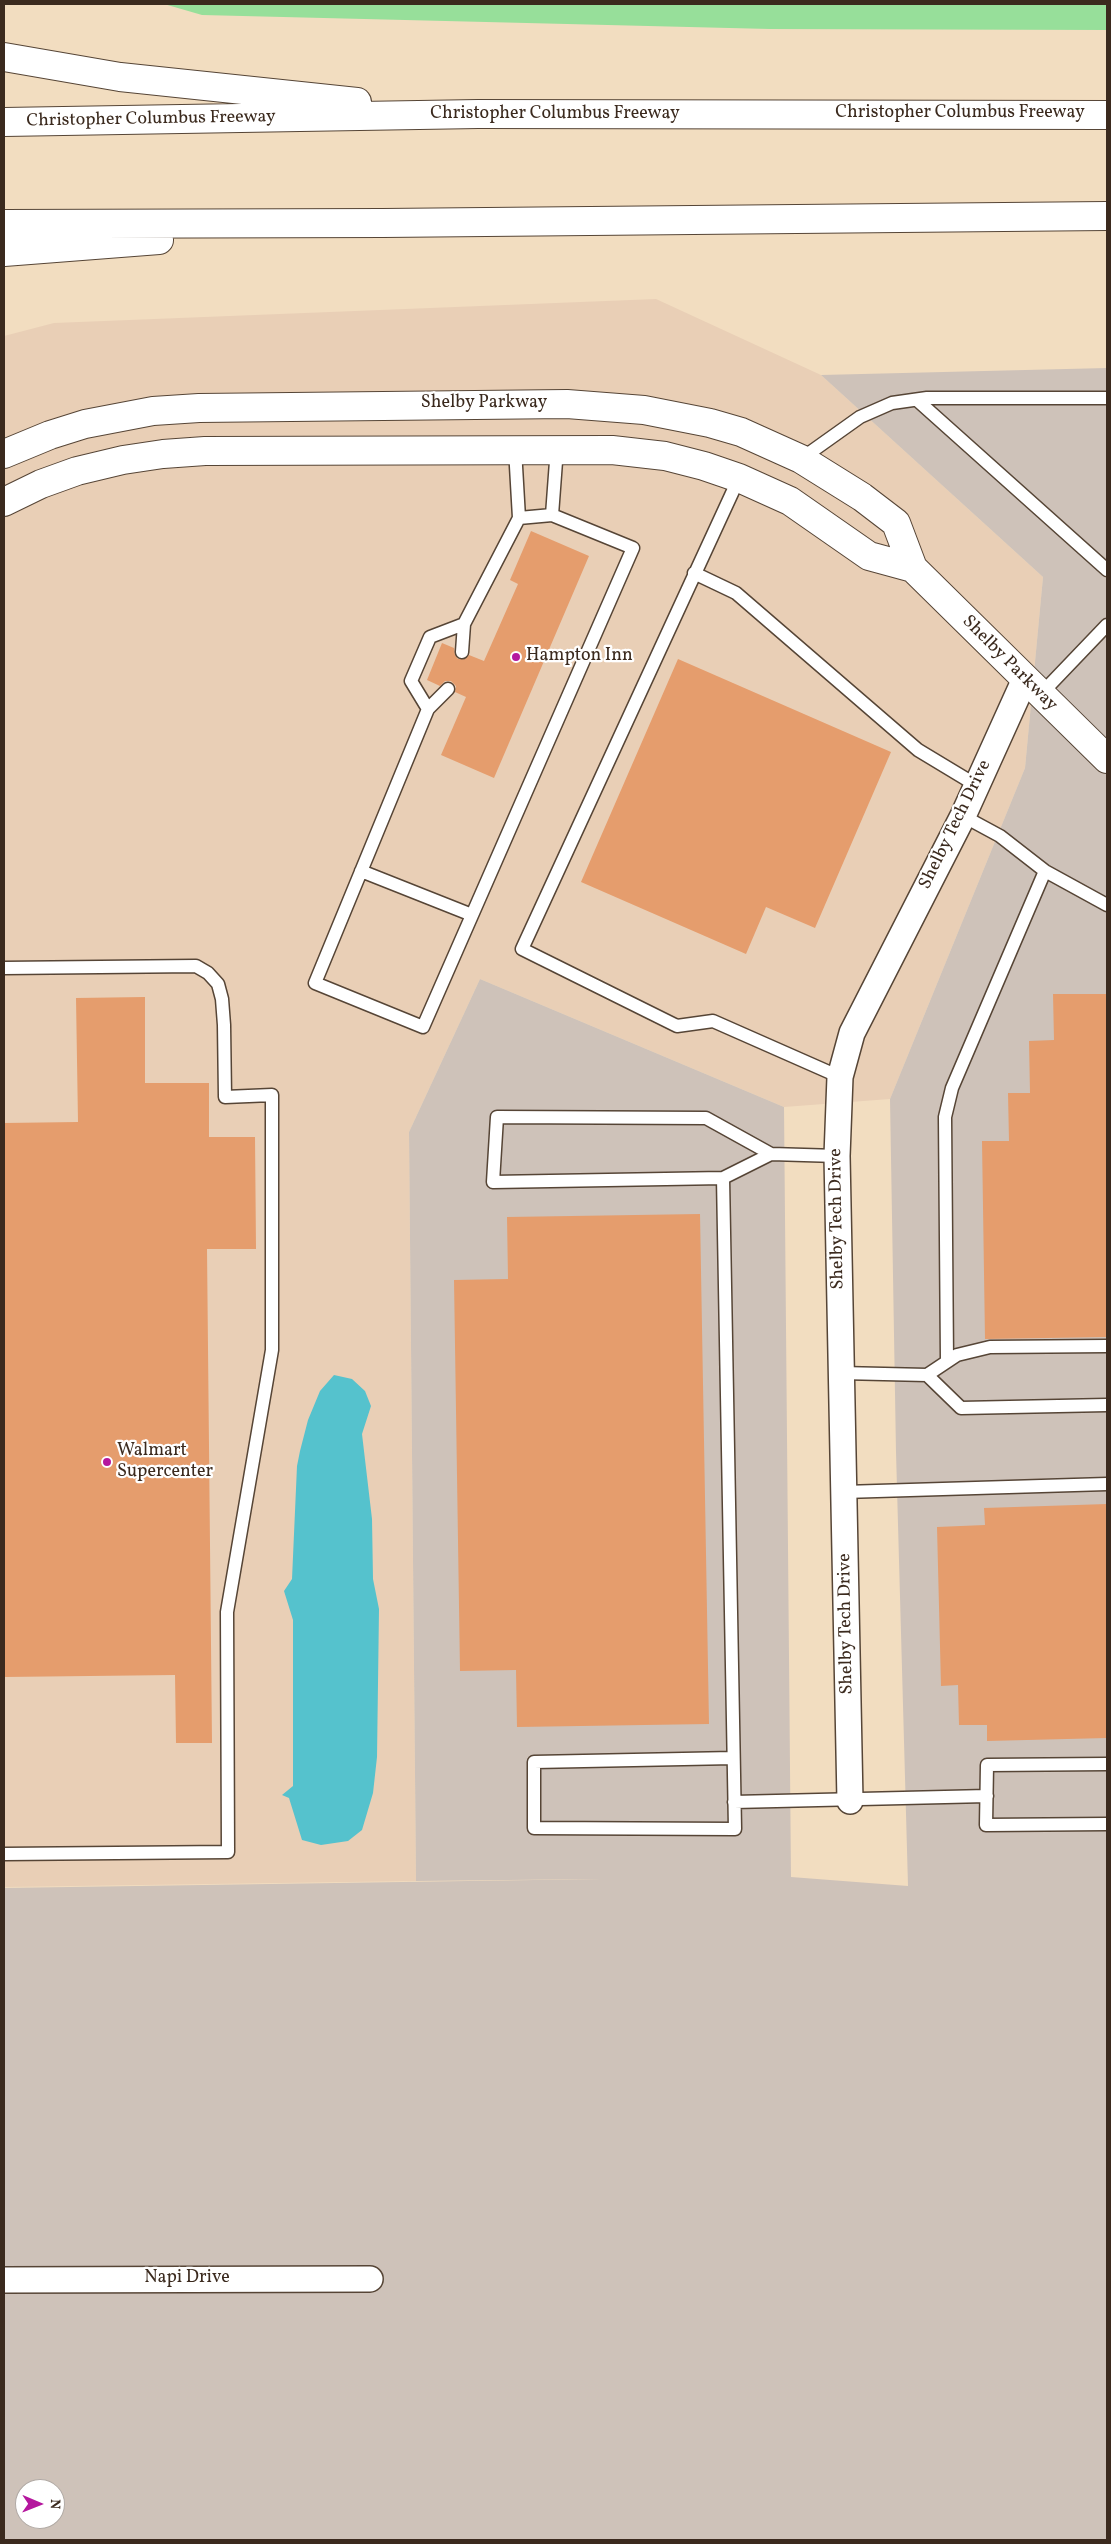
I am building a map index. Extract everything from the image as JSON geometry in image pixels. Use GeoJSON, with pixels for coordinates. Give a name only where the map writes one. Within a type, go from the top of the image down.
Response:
{"type":"FeatureCollection","features":[{"type":"Feature","properties":{"kind":"main road"},"geometry":{"type":"LineString","coordinates":[[4,57],[120,77],[478,114]]}},
{"type":"Feature","properties":{"kind":"main road","name":"Christopher Columbus Freeway"},"geometry":{"type":"LineString","coordinates":[[4,122],[478,114],[1107,114]]}},
{"type":"Feature","properties":{"kind":"main road"},"geometry":{"type":"LineString","coordinates":[[4,224],[384,223],[1107,216]]}},
{"type":"Feature","properties":{"kind":"main road"},"geometry":{"type":"LineString","coordinates":[[4,252],[384,223]]}},
{"type":"Feature","properties":{"kind":"main road","name":"Shelby Parkway"},"geometry":{"type":"LineString","coordinates":[[4,454],[50,435],[85,424],[154,411],[199,408],[540,404],[609,406],[680,416],[741,432],[802,459],[862,497],[896,523],[913,568],[1107,759]]}},
{"type":"Feature","properties":{"kind":"main road"},"geometry":{"type":"LineString","coordinates":[[642,452],[663,446],[672,440],[677,431],[680,416]]}},
{"type":"Feature","properties":{"kind":"main road","name":"Shelby Parkway"},"geometry":{"type":"LineString","coordinates":[[4,502],[41,484],[77,471],[123,460],[163,454],[205,451],[557,448],[642,452],[704,466],[739,478],[790,501],[868,556],[913,568]]}},
{"type":"Feature","properties":{"kind":"street","name":"Shelby Tech Drive"},"geometry":{"type":"LineString","coordinates":[[850,1801],[837,1156],[840,1076],[852,1032],[963,816],[976,785],[1032,687]]}},
{"type":"Feature","properties":{"kind":"street","name":"Napi Drive"},"geometry":{"type":"LineString","coordinates":[[4,2280],[370,2279]]}},
{"type":"Feature","properties":{"kind":"lane"},"geometry":{"type":"LineString","coordinates":[[802,459],[860,417],[892,404],[917,400],[1107,398]]}},
{"type":"Feature","properties":{"kind":"lane"},"geometry":{"type":"LineString","coordinates":[[917,400],[1107,570]]}},
{"type":"Feature","properties":{"kind":"lane"},"geometry":{"type":"LineString","coordinates":[[552,516],[557,448]]}},
{"type":"Feature","properties":{"kind":"lane"},"geometry":{"type":"LineString","coordinates":[[462,652],[464,624],[519,518],[515,449]]}},
{"type":"Feature","properties":{"kind":"lane"},"geometry":{"type":"LineString","coordinates":[[739,478],[522,949],[677,1026],[713,1021],[840,1076]]}},
{"type":"Feature","properties":{"kind":"lane"},"geometry":{"type":"LineString","coordinates":[[448,689],[428,709],[316,983],[423,1027],[634,548],[552,516],[519,518]]}},
{"type":"Feature","properties":{"kind":"lane"},"geometry":{"type":"LineString","coordinates":[[694,573],[736,594],[918,750],[976,785]]}},
{"type":"Feature","properties":{"kind":"lane"},"geometry":{"type":"LineString","coordinates":[[428,709],[412,681],[415,672],[430,637],[464,624]]}},
{"type":"Feature","properties":{"kind":"lane"},"geometry":{"type":"LineString","coordinates":[[1032,687],[1107,625]]}},
{"type":"Feature","properties":{"kind":"lane"},"geometry":{"type":"LineString","coordinates":[[963,816],[1000,836],[1044,871],[1107,905]]}},
{"type":"Feature","properties":{"kind":"lane"},"geometry":{"type":"LineString","coordinates":[[362,871],[472,915]]}},
{"type":"Feature","properties":{"kind":"lane"},"geometry":{"type":"LineString","coordinates":[[947,1362],[945,1117],[952,1088],[1044,871]]}},
{"type":"Feature","properties":{"kind":"lane"},"geometry":{"type":"LineString","coordinates":[[4,968],[196,966],[208,972],[218,984],[222,999],[224,1025],[224,1097],[272,1095],[272,1350],[227,1612],[228,1852],[4,1854]]}},
{"type":"Feature","properties":{"kind":"lane"},"geometry":{"type":"LineString","coordinates":[[771,1154],[723,1178],[494,1182],[497,1117],[706,1118],[771,1154],[837,1156]]}},
{"type":"Feature","properties":{"kind":"lane"},"geometry":{"type":"LineString","coordinates":[[723,1178],[735,1829],[534,1828],[534,1762],[733,1758]]}},
{"type":"Feature","properties":{"kind":"lane"},"geometry":{"type":"LineString","coordinates":[[841,1373],[927,1375],[957,1354],[990,1347],[1107,1346]]}},
{"type":"Feature","properties":{"kind":"lane"},"geometry":{"type":"LineString","coordinates":[[927,1375],[961,1408],[1107,1406]]}},
{"type":"Feature","properties":{"kind":"lane"},"geometry":{"type":"LineString","coordinates":[[844,1492],[1107,1484]]}},
{"type":"Feature","properties":{"kind":"lane"},"geometry":{"type":"LineString","coordinates":[[1107,1764],[987,1765],[986,1825],[1107,1824]]}},
{"type":"Feature","properties":{"kind":"lane"},"geometry":{"type":"LineString","coordinates":[[734,1802],[850,1801],[987,1796]]}},
{"type":"Feature","properties":{"kind":"shaded area"},"geometry":{"type":"Polygon","coordinates":[[[656,299],[821,375],[1043,577],[1025,768],[890,1099],[784,1107],[480,979],[409,1132],[416,1881],[4,1887],[4,336],[54,323],[656,299]]]}},
{"type":"Feature","properties":{"kind":"shaded area"},"geometry":{"type":"Polygon","coordinates":[[[1107,368],[1107,2540],[4,2540],[4,1888],[601,1879],[416,1881],[409,1132],[480,979],[784,1107],[791,1877],[908,1886],[896,1452],[890,1099],[1025,768],[1043,577],[821,375],[1107,368]]]}},
{"type":"Feature","properties":{"kind":"green space"},"geometry":{"type":"Polygon","coordinates":[[[164,4],[1107,4],[1107,30],[770,29],[202,15],[164,4]]]}},
{"type":"Feature","properties":{"kind":"water"},"geometry":{"type":"Polygon","coordinates":[[[334,1375],[352,1379],[365,1391],[371,1406],[362,1434],[372,1519],[373,1579],[379,1609],[377,1757],[373,1793],[362,1830],[348,1841],[321,1845],[302,1840],[289,1798],[282,1795],[293,1786],[293,1620],[284,1591],[292,1579],[297,1466],[300,1451],[308,1420],[320,1391],[334,1375]]]}},
{"type":"Feature","properties":{"kind":"building","name":"Hampton Inn"},"geometry":{"type":"Polygon","coordinates":[[[531,531],[589,556],[494,778],[441,755],[466,697],[455,692],[456,686],[451,681],[445,681],[440,686],[427,680],[442,643],[454,648],[458,659],[465,659],[469,655],[484,661],[518,584],[510,580],[531,531]]]}},
{"type":"Feature","properties":{"kind":"building"},"geometry":{"type":"Polygon","coordinates":[[[678,659],[891,752],[815,928],[766,907],[746,954],[581,882],[678,659]]]}},
{"type":"Feature","properties":{"kind":"building"},"geometry":{"type":"Polygon","coordinates":[[[1053,994],[1107,994],[1107,1337],[985,1339],[982,1141],[1009,1141],[1008,1093],[1030,1093],[1029,1041],[1054,1040],[1053,994]]]}},
{"type":"Feature","properties":{"kind":"building","name":"Walmart Supercenter"},"geometry":{"type":"Polygon","coordinates":[[[145,997],[145,1083],[209,1083],[209,1137],[255,1137],[256,1249],[207,1249],[212,1743],[176,1743],[175,1675],[4,1677],[4,1123],[78,1122],[76,998],[145,997]]]}},
{"type":"Feature","properties":{"kind":"building"},"geometry":{"type":"Polygon","coordinates":[[[700,1214],[709,1724],[517,1727],[516,1670],[460,1671],[454,1280],[508,1279],[507,1217],[700,1214]]]}},
{"type":"Feature","properties":{"kind":"building"},"geometry":{"type":"Polygon","coordinates":[[[1107,1504],[1107,1738],[987,1741],[987,1725],[959,1725],[958,1685],[941,1686],[937,1527],[985,1525],[984,1508],[1107,1504]]]}},
{"type":"Feature","properties":{"kind":"place","name":"Hampton Inn"},"geometry":{"type":"Point","coordinates":[516,657]}},
{"type":"Feature","properties":{"kind":"place","name":"Walmart Supercenter"},"geometry":{"type":"Point","coordinates":[107,1462]}}]}
